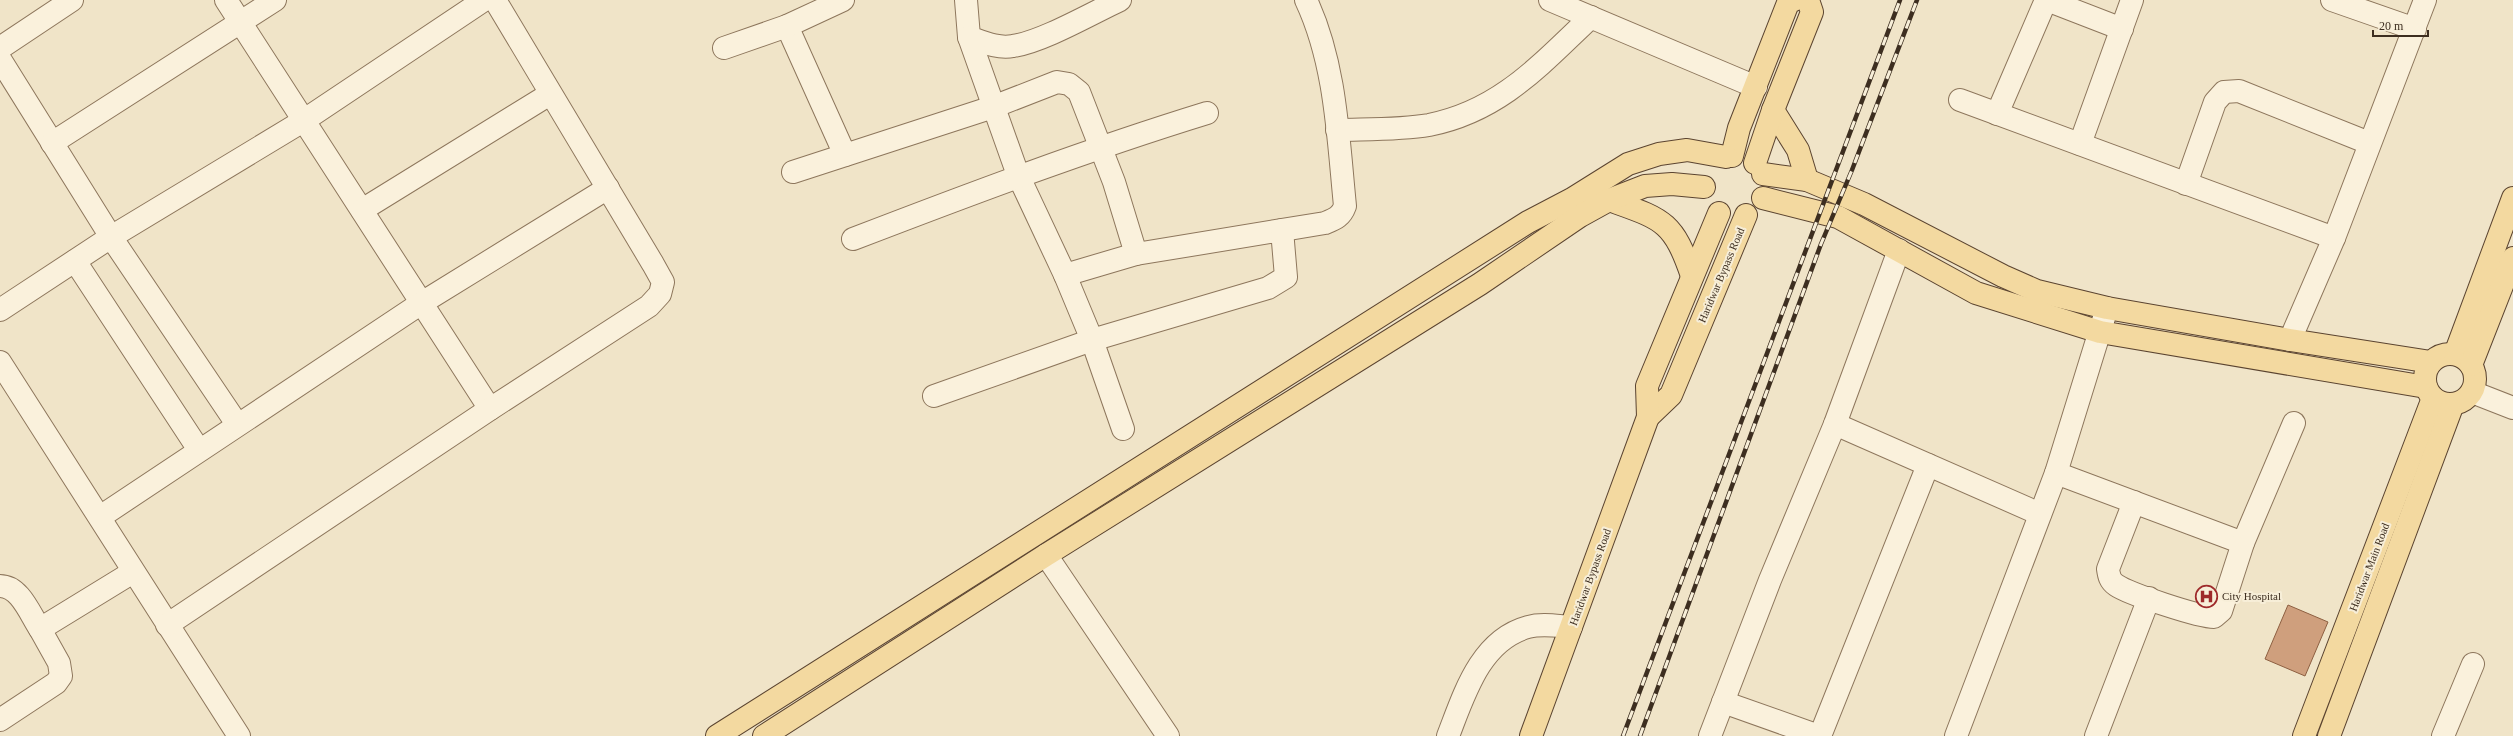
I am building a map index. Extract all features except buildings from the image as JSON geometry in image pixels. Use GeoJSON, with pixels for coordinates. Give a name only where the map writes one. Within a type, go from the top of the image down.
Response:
{"type":"FeatureCollection","features":[{"type":"Feature","properties":{"kind":"main road"},"geometry":{"type":"LineString","coordinates":[[1794,0],[1788,3],[1729,157],[1713,165],[1705,179],[1704,187],[1708,202],[1719,213],[1735,217],[1746,215],[1756,208],[1764,198],[1766,186],[1759,169],[1773,110],[1812,12],[1808,0]]}},
{"type":"Feature","properties":{"kind":"main road"},"geometry":{"type":"LineString","coordinates":[[1773,110],[1798,150],[1807,180]]}},
{"type":"Feature","properties":{"kind":"main road"},"geometry":{"type":"LineString","coordinates":[[717,736],[1528,222],[1578,196],[1628,164],[1659,154],[1688,150],[1706,144],[1739,128]]}},
{"type":"Feature","properties":{"kind":"main road"},"geometry":{"type":"LineString","coordinates":[[1688,150],[1729,157],[1742,157],[1759,169],[1807,180],[1864,204],[2003,276],[2037,290],[2107,308],[2290,340],[2431,362],[2442,355],[2468,373]]}},
{"type":"Feature","properties":{"kind":"main road"},"geometry":{"type":"LineString","coordinates":[[764,736],[1046,554],[1480,284],[1580,216],[1609,200],[1645,186],[1672,184],[1704,187]]}},
{"type":"Feature","properties":{"kind":"main road"},"geometry":{"type":"LineString","coordinates":[[1764,198],[1838,217],[1976,293],[2100,332],[2437,397],[2467,398],[2468,373],[2513,198]]}},
{"type":"Feature","properties":{"kind":"main road"},"geometry":{"type":"LineString","coordinates":[[1609,200],[1664,222],[1682,245],[1692,276]]}},
{"type":"Feature","properties":{"kind":"main road","name":"Haridwar Bypass Road"},"geometry":{"type":"LineString","coordinates":[[1531,736],[1648,417],[1647,386],[1719,213]]}},
{"type":"Feature","properties":{"kind":"main road","name":"Haridwar Bypass Road"},"geometry":{"type":"LineString","coordinates":[[1648,417],[1671,395],[1746,215]]}},
{"type":"Feature","properties":{"kind":"main road"},"geometry":{"type":"LineString","coordinates":[[2468,373],[2513,258]]}},
{"type":"Feature","properties":{"kind":"main road","name":"Haridwar Main Road"},"geometry":{"type":"LineString","coordinates":[[2328,736],[2437,397],[2425,374],[2431,362]]}},
{"type":"Feature","properties":{"kind":"main road","name":"Haridwar Main Road"},"geometry":{"type":"LineString","coordinates":[[2304,736],[2437,397]]}},
{"type":"Feature","properties":{"kind":"street"},"geometry":{"type":"LineString","coordinates":[[0,48],[72,0]]}},
{"type":"Feature","properties":{"kind":"street"},"geometry":{"type":"LineString","coordinates":[[226,0],[362,210],[420,304],[490,409]]}},
{"type":"Feature","properties":{"kind":"street"},"geometry":{"type":"LineString","coordinates":[[52,143],[275,0]]}},
{"type":"Feature","properties":{"kind":"street"},"geometry":{"type":"LineString","coordinates":[[0,310],[111,237],[303,121],[484,0]]}},
{"type":"Feature","properties":{"kind":"street"},"geometry":{"type":"LineString","coordinates":[[167,625],[490,409],[649,306],[660,294],[663,282],[495,0]]}},
{"type":"Feature","properties":{"kind":"street"},"geometry":{"type":"LineString","coordinates":[[724,48],[787,26],[843,0]]}},
{"type":"Feature","properties":{"kind":"street"},"geometry":{"type":"LineString","coordinates":[[966,0],[969,37],[993,107],[1018,175],[1066,275],[1092,340],[1123,429]]}},
{"type":"Feature","properties":{"kind":"street"},"geometry":{"type":"LineString","coordinates":[[969,37],[991,45],[1013,46],[1037,39],[1120,0]]}},
{"type":"Feature","properties":{"kind":"street"},"geometry":{"type":"LineString","coordinates":[[1066,275],[1136,254],[1325,223],[1336,219],[1342,214],[1345,206],[1330,76],[1320,29],[1306,0]]}},
{"type":"Feature","properties":{"kind":"street"},"geometry":{"type":"LineString","coordinates":[[1550,0],[1756,87]]}},
{"type":"Feature","properties":{"kind":"street"},"geometry":{"type":"LineString","coordinates":[[1997,114],[2047,0],[2122,29]]}},
{"type":"Feature","properties":{"kind":"street"},"geometry":{"type":"LineString","coordinates":[[2080,144],[2132,0]]}},
{"type":"Feature","properties":{"kind":"street"},"geometry":{"type":"LineString","coordinates":[[2332,0],[2415,29]]}},
{"type":"Feature","properties":{"kind":"street"},"geometry":{"type":"LineString","coordinates":[[2290,340],[2334,238],[2369,143],[2426,0]]}},
{"type":"Feature","properties":{"kind":"street"},"geometry":{"type":"LineString","coordinates":[[1337,130],[1428,125],[1463,116],[1493,102],[1525,79],[1591,17]]}},
{"type":"Feature","properties":{"kind":"street"},"geometry":{"type":"LineString","coordinates":[[787,26],[845,155]]}},
{"type":"Feature","properties":{"kind":"street"},"geometry":{"type":"LineString","coordinates":[[0,59],[111,237],[237,424]]}},
{"type":"Feature","properties":{"kind":"street"},"geometry":{"type":"LineString","coordinates":[[793,172],[993,107],[1057,82],[1069,84],[1079,92],[1100,146],[1136,254]]}},
{"type":"Feature","properties":{"kind":"street"},"geometry":{"type":"LineString","coordinates":[[2186,184],[2215,102],[2224,92],[2239,91],[2369,143]]}},
{"type":"Feature","properties":{"kind":"street"},"geometry":{"type":"LineString","coordinates":[[362,210],[550,94]]}},
{"type":"Feature","properties":{"kind":"street"},"geometry":{"type":"LineString","coordinates":[[1960,100],[2334,238]]}},
{"type":"Feature","properties":{"kind":"street"},"geometry":{"type":"LineString","coordinates":[[853,239],[1018,175],[1100,146],[1207,113]]}},
{"type":"Feature","properties":{"kind":"street"},"geometry":{"type":"LineString","coordinates":[[100,517],[237,424],[420,304],[608,188]]}},
{"type":"Feature","properties":{"kind":"street"},"geometry":{"type":"LineString","coordinates":[[934,396],[1092,340],[1268,288],[1280,283],[1286,277],[1282,230]]}},
{"type":"Feature","properties":{"kind":"street"},"geometry":{"type":"LineString","coordinates":[[1710,736],[1770,580],[1836,424],[1899,250]]}},
{"type":"Feature","properties":{"kind":"street"},"geometry":{"type":"LineString","coordinates":[[75,261],[199,450]]}},
{"type":"Feature","properties":{"kind":"street"},"geometry":{"type":"LineString","coordinates":[[1956,736],[2056,472],[2107,308]]}},
{"type":"Feature","properties":{"kind":"street"},"geometry":{"type":"LineString","coordinates":[[0,362],[239,736]]}},
{"type":"Feature","properties":{"kind":"street"},"geometry":{"type":"LineString","coordinates":[[2468,373],[2513,394]]}},
{"type":"Feature","properties":{"kind":"street"},"geometry":{"type":"LineString","coordinates":[[2468,373],[2513,408]]}},
{"type":"Feature","properties":{"kind":"street"},"geometry":{"type":"LineString","coordinates":[[2134,502],[2108,569],[2110,579],[2117,585],[2149,598],[2204,617],[2214,617],[2221,611],[2243,543],[2294,423]]}},
{"type":"Feature","properties":{"kind":"street"},"geometry":{"type":"LineString","coordinates":[[1836,424],[2040,514]]}},
{"type":"Feature","properties":{"kind":"street"},"geometry":{"type":"LineString","coordinates":[[1723,702],[1819,736],[1928,465]]}},
{"type":"Feature","properties":{"kind":"street"},"geometry":{"type":"LineString","coordinates":[[2056,472],[2243,543]]}},
{"type":"Feature","properties":{"kind":"street"},"geometry":{"type":"LineString","coordinates":[[1046,554],[1168,736]]}},
{"type":"Feature","properties":{"kind":"street"},"geometry":{"type":"LineString","coordinates":[[40,628],[133,572]]}},
{"type":"Feature","properties":{"kind":"street"},"geometry":{"type":"LineString","coordinates":[[0,586],[6,586],[15,591],[40,628],[59,663],[61,676],[56,683],[0,720]]}},
{"type":"Feature","properties":{"kind":"street"},"geometry":{"type":"LineString","coordinates":[[2096,736],[2149,598]]}},
{"type":"Feature","properties":{"kind":"street"},"geometry":{"type":"LineString","coordinates":[[1448,736],[1470,680],[1484,657],[1506,638],[1528,627],[1546,625],[1571,627]]}},
{"type":"Feature","properties":{"kind":"street"},"geometry":{"type":"LineString","coordinates":[[2443,736],[2473,664]]}},
{"type":"Feature","properties":{"kind":"railway"},"geometry":{"type":"LineString","coordinates":[[1623,736],[1900,0]]}},
{"type":"Feature","properties":{"kind":"railway"},"geometry":{"type":"LineString","coordinates":[[1640,736],[1821,244],[1852,170],[1917,0]]}},
{"type":"Feature","properties":{"kind":"place","name":"City Hospital"},"geometry":{"type":"Point","coordinates":[2206,596]}}]}
